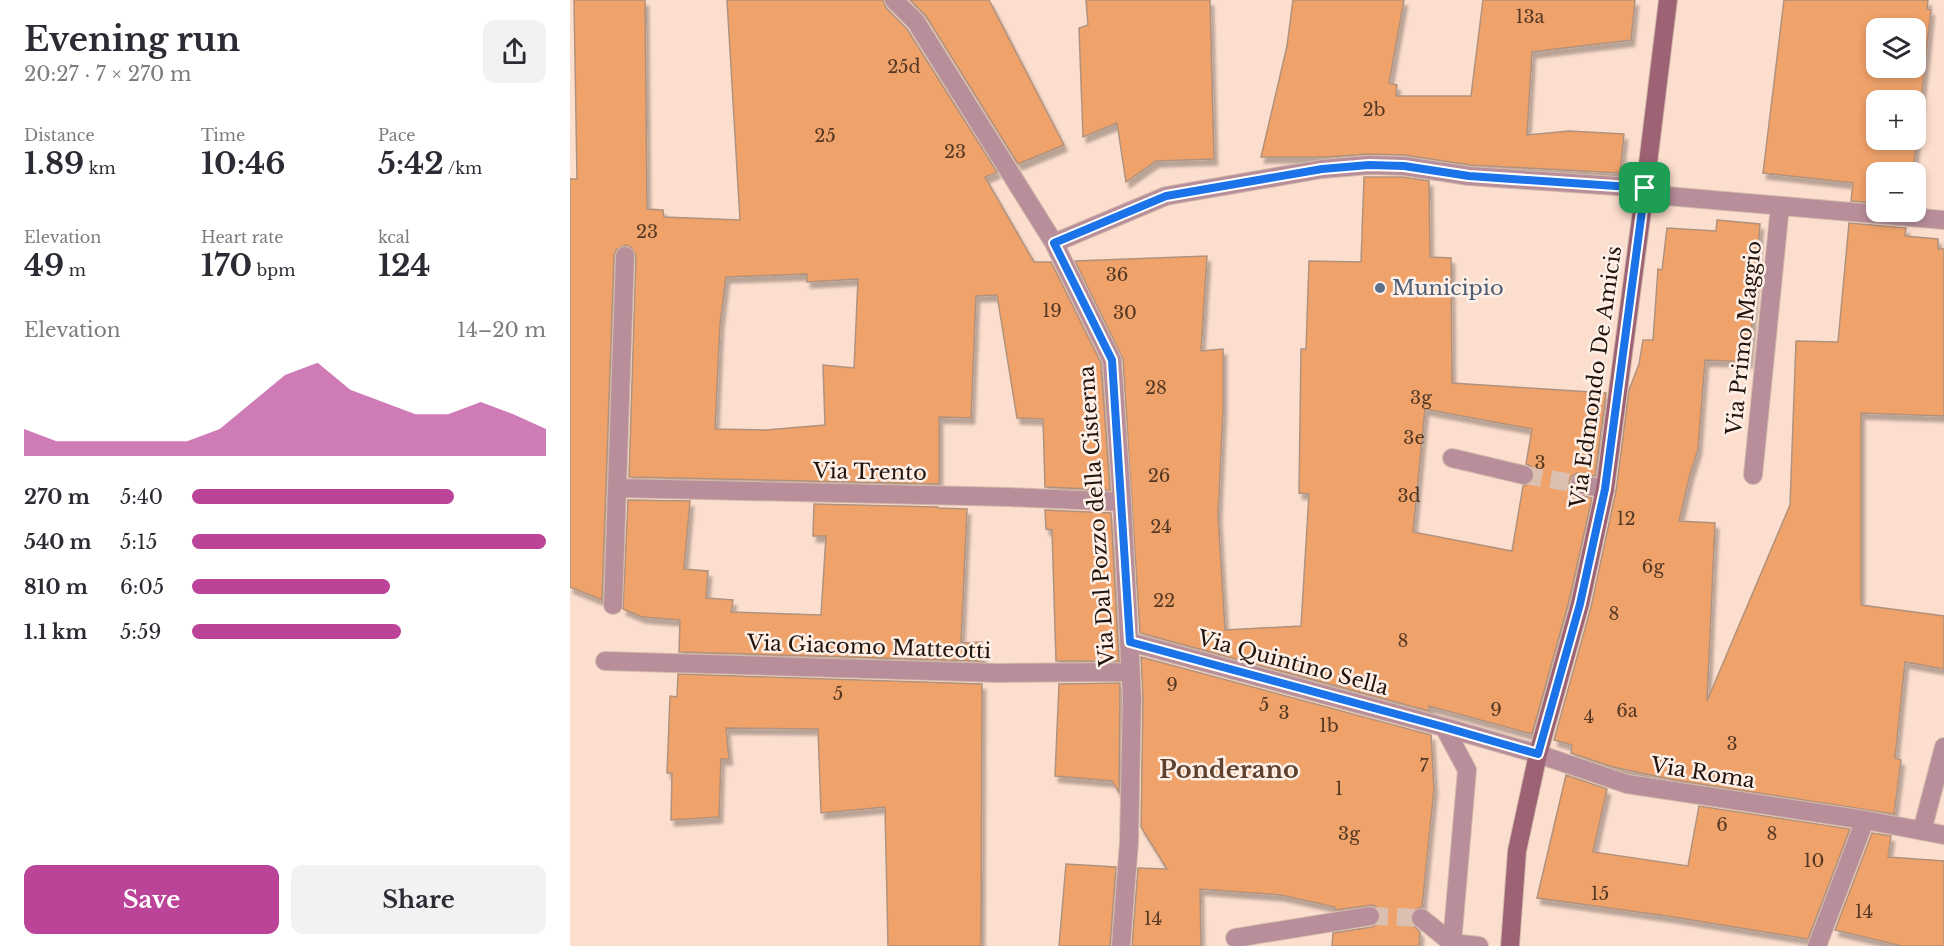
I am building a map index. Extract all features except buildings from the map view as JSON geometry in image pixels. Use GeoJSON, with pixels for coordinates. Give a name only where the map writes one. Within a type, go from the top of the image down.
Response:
{"type":"FeatureCollection","features":[{"type":"Feature","properties":{"kind":"street","name":"Via Dal Pozzo della Cisterna"},"geometry":{"type":"LineString","coordinates":[[894,0],[916,22],[1054,243],[1112,360],[1132,698],[1129,842],[1121,946]]}},
{"type":"Feature","properties":{"kind":"street","name":"Via Edmondo De Amicis"},"geometry":{"type":"LineString","coordinates":[[1510,946],[1517,851],[1538,754],[1580,604],[1605,489],[1668,0]]}},
{"type":"Feature","properties":{"kind":"street"},"geometry":{"type":"LineString","coordinates":[[1054,243],[1166,196],[1322,169],[1369,165],[1404,166],[1469,176],[1944,220]]}},
{"type":"Feature","properties":{"kind":"street"},"geometry":{"type":"LineString","coordinates":[[1618,191],[1645,191]]}},
{"type":"Feature","properties":{"kind":"street","name":"Via Primo Maggio"},"geometry":{"type":"LineString","coordinates":[[1753,475],[1780,206]]}},
{"type":"Feature","properties":{"kind":"street"},"geometry":{"type":"LineString","coordinates":[[613,605],[626,256]]}},
{"type":"Feature","properties":{"kind":"street"},"geometry":{"type":"LineString","coordinates":[[1452,458],[1524,475]]}},
{"type":"Feature","properties":{"kind":"street"},"geometry":{"type":"LineString","coordinates":[[1580,484],[1605,489]]}},
{"type":"Feature","properties":{"kind":"street","name":"Via Trento"},"geometry":{"type":"LineString","coordinates":[[617,488],[1009,497],[1122,502]]}},
{"type":"Feature","properties":{"kind":"street","name":"Via Quintino Sella"},"geometry":{"type":"LineString","coordinates":[[1130,642],[1538,754]]}},
{"type":"Feature","properties":{"kind":"street","name":"Via Giacomo Matteotti"},"geometry":{"type":"LineString","coordinates":[[605,661],[997,674],[1131,672]]}},
{"type":"Feature","properties":{"kind":"street"},"geometry":{"type":"LineString","coordinates":[[1444,727],[1467,770],[1451,945]]}},
{"type":"Feature","properties":{"kind":"street"},"geometry":{"type":"LineString","coordinates":[[1922,831],[1944,747]]}},
{"type":"Feature","properties":{"kind":"street","name":"Via Roma"},"geometry":{"type":"LineString","coordinates":[[1538,754],[1627,784],[1865,820],[1944,836]]}},
{"type":"Feature","properties":{"kind":"street"},"geometry":{"type":"LineString","coordinates":[[1817,946],[1865,820]]}},
{"type":"Feature","properties":{"kind":"street"},"geometry":{"type":"LineString","coordinates":[[1235,938],[1370,916]]}},
{"type":"Feature","properties":{"kind":"street"},"geometry":{"type":"LineString","coordinates":[[1421,918],[1451,945],[1479,946]]}},
{"type":"Feature","properties":{"kind":"tunnel"},"geometry":{"type":"LineString","coordinates":[[1524,475],[1580,484]]}},
{"type":"Feature","properties":{"kind":"tunnel"},"geometry":{"type":"LineString","coordinates":[[1370,916],[1421,918]]}},
{"type":"Feature","properties":{"kind":"place","name":"Municipio"},"geometry":{"type":"Point","coordinates":[1380,288]}},
{"type":"Feature","properties":{"kind":"district","name":"Ponderano"},"geometry":{"type":"Point","coordinates":[1229,770]}},
{"type":"Feature","properties":{"kind":"route"},"geometry":{"type":"LineString","coordinates":[[1369,165],[1404,166],[1469,176],[1645,188],[1605,489],[1580,604],[1538,754],[1130,642],[1112,360],[1054,243],[1166,196],[1322,169],[1369,165]]}}]}
